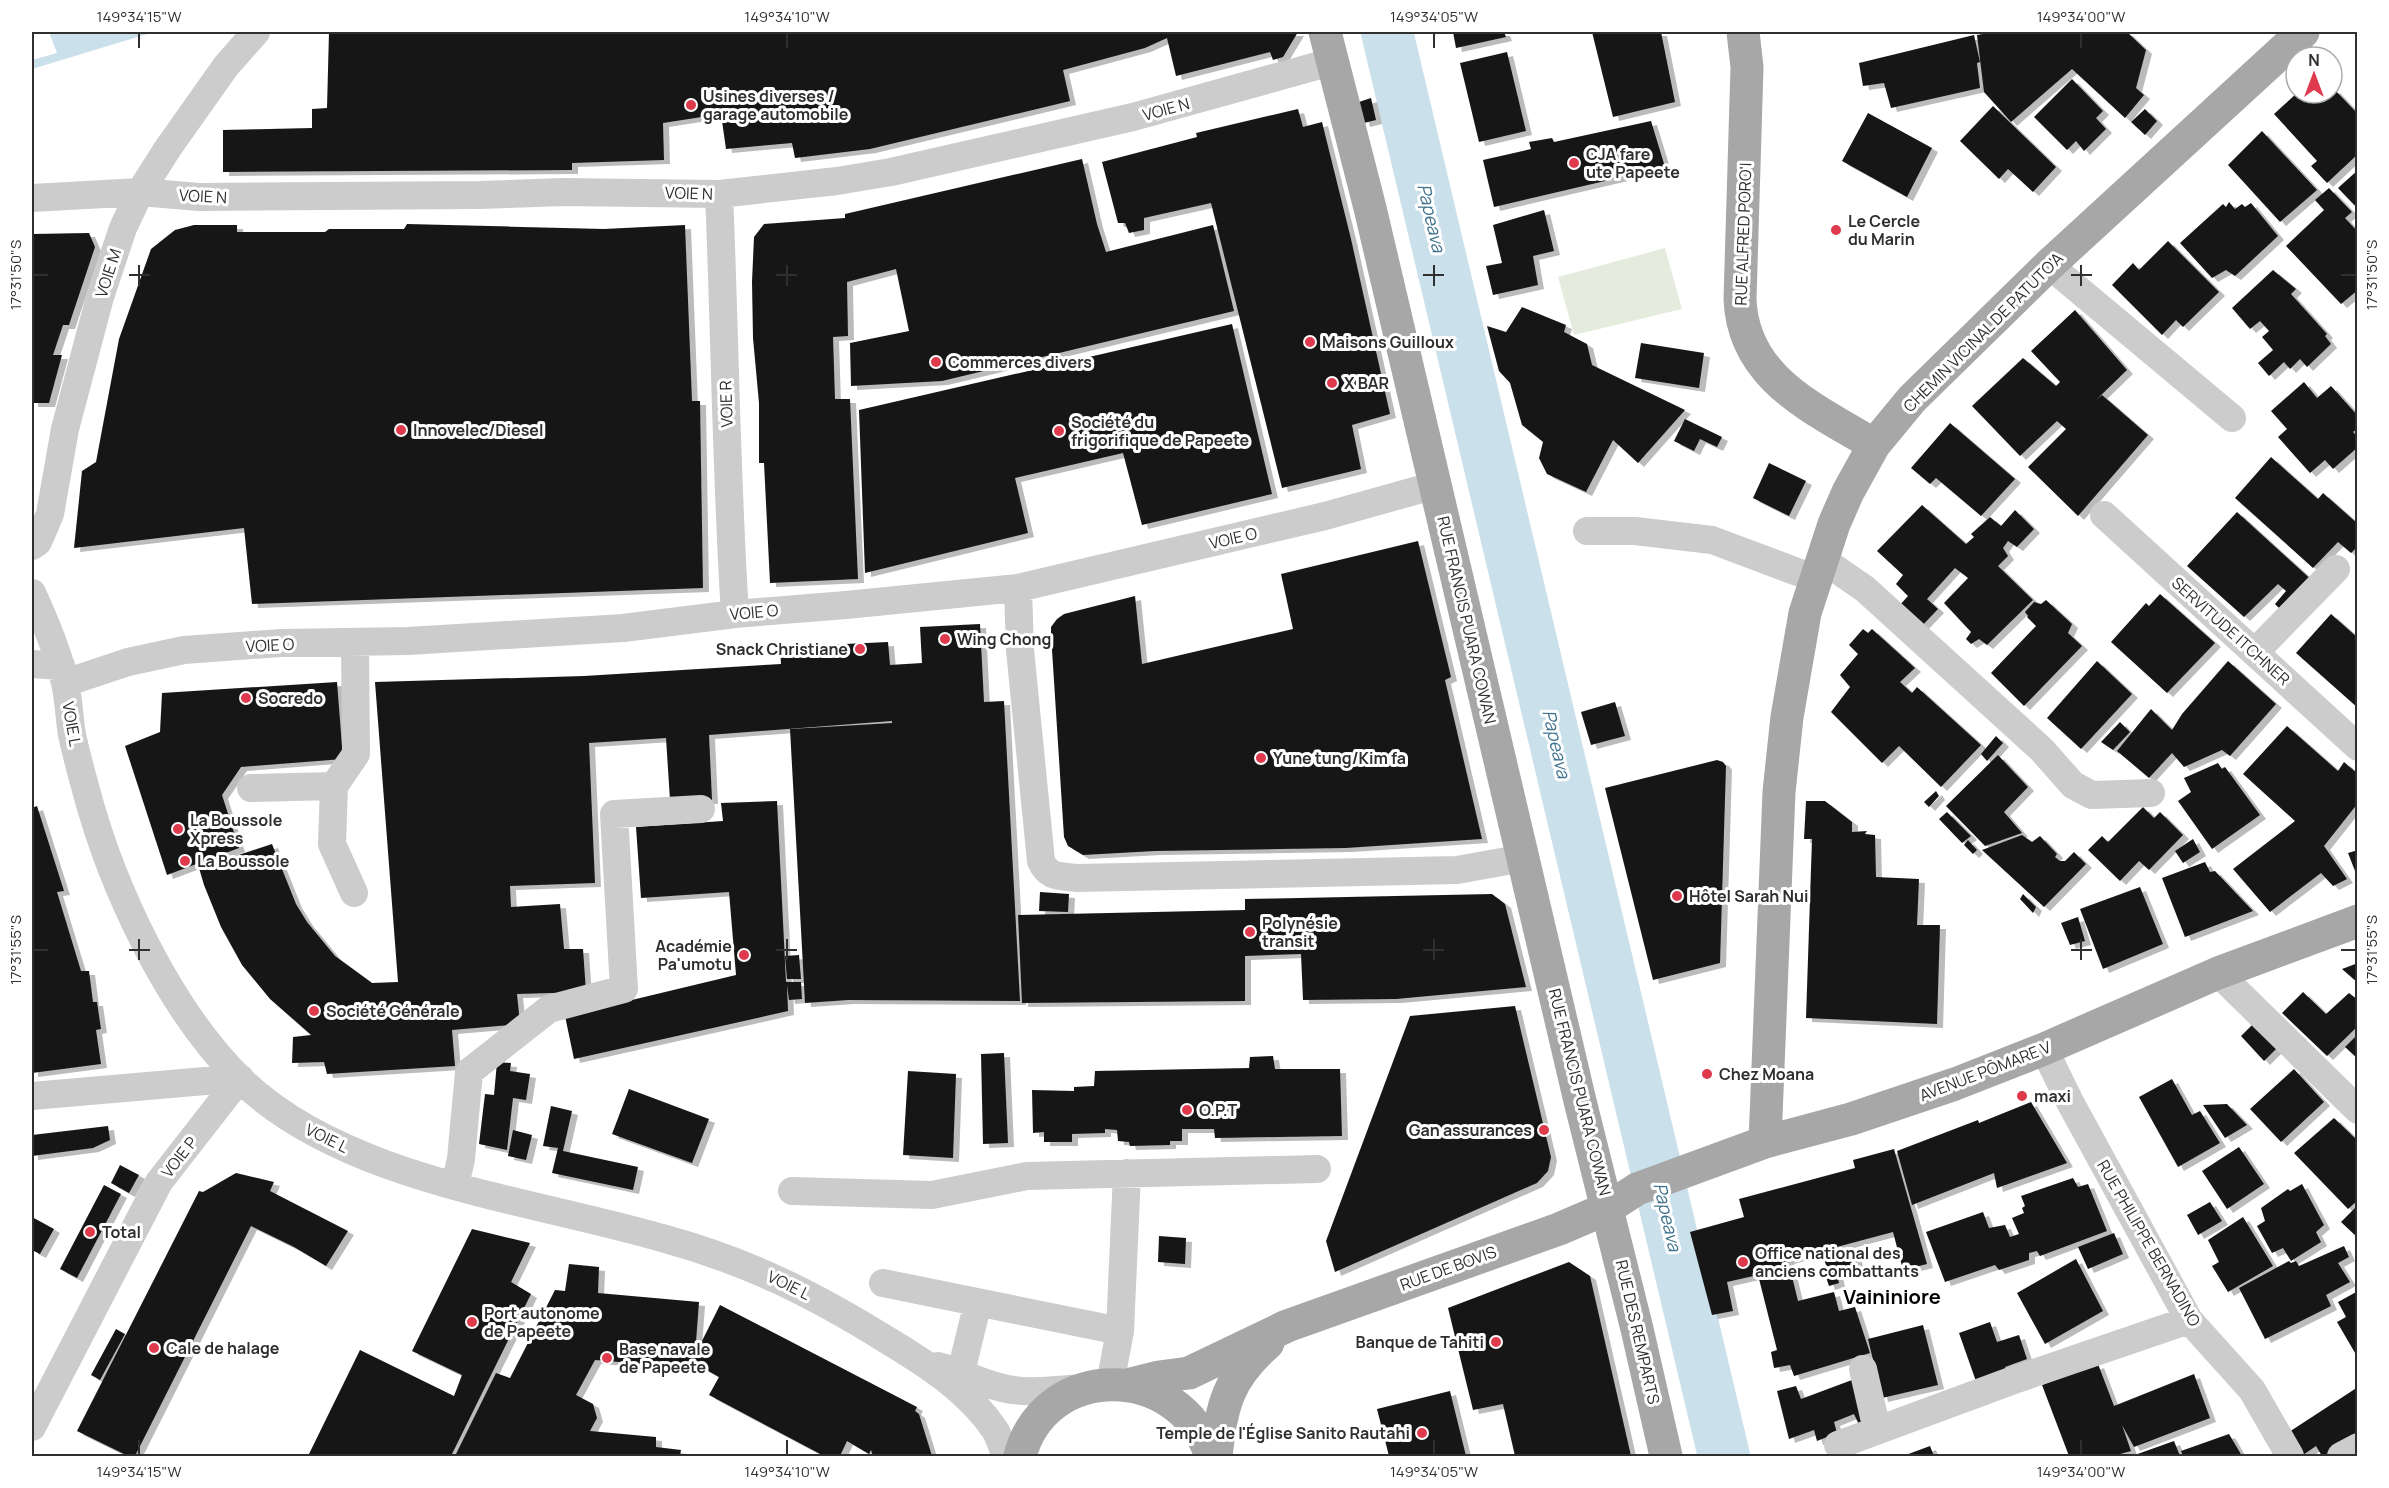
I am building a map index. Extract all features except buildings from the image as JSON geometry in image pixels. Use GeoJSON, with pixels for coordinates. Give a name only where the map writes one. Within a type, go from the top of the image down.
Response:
{"type":"FeatureCollection","features":[{"type":"Feature","properties":{"kind":"main road","name":"RUE ALFRED PORO'I"},"geometry":{"type":"LineString","coordinates":[[1744,32],[1747,67],[1740,313],[1748,342],[1769,375],[1788,391],[1874,445]]}},
{"type":"Feature","properties":{"kind":"main road","name":"CHEMIN VICINAL DE PATUTO'A"},"geometry":{"type":"LineString","coordinates":[[1765,1142],[1779,792],[1787,717],[1805,613],[1834,524],[1848,492],[1874,445],[1912,399],[2049,265],[2303,32]]}},
{"type":"Feature","properties":{"kind":"main road","name":"RUE FRANCIS PUARA COWAN"},"geometry":{"type":"LineString","coordinates":[[1328,47],[1350,122],[1580,1101],[1608,1208]]}},
{"type":"Feature","properties":{"kind":"main road","name":"AVENUE PŌMARE V"},"geometry":{"type":"LineString","coordinates":[[1608,1208],[1636,1189],[1689,1169],[1765,1142],[1851,1119],[1955,1084],[2044,1049],[2218,973],[2358,921]]}},
{"type":"Feature","properties":{"kind":"main road","name":"RUE DE BOVIS"},"geometry":{"type":"LineString","coordinates":[[1020,1456],[1026,1440],[1043,1416],[1066,1398],[1110,1385],[1189,1373],[1287,1326],[1559,1229],[1608,1208]]}},
{"type":"Feature","properties":{"kind":"main road","name":"RUE DES REMPARTS"},"geometry":{"type":"LineString","coordinates":[[1608,1208],[1666,1456]]}},
{"type":"Feature","properties":{"kind":"main road","name":"RUE DE BOVIS"},"geometry":{"type":"LineString","coordinates":[[1216,1456],[1219,1428],[1227,1393],[1242,1369],[1287,1326]]}},
{"type":"Feature","properties":{"kind":"main road"},"geometry":{"type":"LineString","coordinates":[[1110,1385],[1159,1394],[1186,1414],[1202,1435],[1211,1456]]}},
{"type":"Feature","properties":{"kind":"street","name":"VOIE M"},"geometry":{"type":"LineString","coordinates":[[32,546],[38,542],[50,514],[65,429],[94,319],[123,228],[140,192],[226,66],[256,32]]}},
{"type":"Feature","properties":{"kind":"street","name":"VOIE N"},"geometry":{"type":"LineString","coordinates":[[32,198],[140,192],[199,197],[479,195],[563,192],[719,194],[837,181],[913,167],[1133,117],[1328,47]]}},
{"type":"Feature","properties":{"kind":"street","name":"VOIE R"},"geometry":{"type":"LineString","coordinates":[[719,194],[728,426],[728,493],[735,614]]}},
{"type":"Feature","properties":{"kind":"street"},"geometry":{"type":"LineString","coordinates":[[2049,265],[2232,418]]}},
{"type":"Feature","properties":{"kind":"street","name":"VOIE O"},"geometry":{"type":"LineString","coordinates":[[32,664],[63,674],[184,650],[281,643],[355,642],[623,628],[735,614],[1018,588],[1325,516],[1436,485]]}},
{"type":"Feature","properties":{"kind":"street","name":"SERVITUDE ITCHNER"},"geometry":{"type":"LineString","coordinates":[[2104,515],[2355,738]]}},
{"type":"Feature","properties":{"kind":"street"},"geometry":{"type":"LineString","coordinates":[[1587,531],[1635,531],[1712,540],[1820,569],[1865,589],[2042,750],[2073,785],[2092,795],[2151,793]]}},
{"type":"Feature","properties":{"kind":"street"},"geometry":{"type":"LineString","coordinates":[[2256,652],[2336,569]]}},
{"type":"Feature","properties":{"kind":"street"},"geometry":{"type":"LineString","coordinates":[[1018,588],[1020,650],[1041,861],[1045,870],[1050,874],[1077,878],[1457,870],[1524,858]]}},
{"type":"Feature","properties":{"kind":"street","name":"VOIE L"},"geometry":{"type":"LineString","coordinates":[[32,593],[56,649],[63,674],[72,735],[86,791],[118,887],[150,951],[190,1018],[217,1054],[270,1106],[310,1131],[351,1150],[455,1185],[662,1237],[735,1260],[805,1291],[924,1362]]}},
{"type":"Feature","properties":{"kind":"street"},"geometry":{"type":"LineString","coordinates":[[354,893],[332,844],[334,786],[356,754],[355,642]]}},
{"type":"Feature","properties":{"kind":"street"},"geometry":{"type":"LineString","coordinates":[[251,789],[334,786]]}},
{"type":"Feature","properties":{"kind":"street"},"geometry":{"type":"LineString","coordinates":[[455,1185],[461,1159],[469,1072],[549,1009],[624,989],[614,814],[701,809]]}},
{"type":"Feature","properties":{"kind":"street"},"geometry":{"type":"LineString","coordinates":[[2218,973],[2358,1110]]}},
{"type":"Feature","properties":{"kind":"street","name":"RUE PHILIPPE BERNADINO"},"geometry":{"type":"LineString","coordinates":[[2044,1049],[2070,1102],[2189,1320],[2252,1390],[2290,1456]]}},
{"type":"Feature","properties":{"kind":"street"},"geometry":{"type":"LineString","coordinates":[[32,1096],[240,1078]]}},
{"type":"Feature","properties":{"kind":"street","name":"VOIE P"},"geometry":{"type":"LineString","coordinates":[[32,1427],[159,1182],[240,1078]]}},
{"type":"Feature","properties":{"kind":"street"},"geometry":{"type":"LineString","coordinates":[[792,1191],[932,1195],[1027,1176],[1317,1169]]}},
{"type":"Feature","properties":{"kind":"street"},"geometry":{"type":"LineString","coordinates":[[924,1362],[961,1372],[996,1386],[1029,1392],[1110,1385],[1120,1331],[1127,1173]]}},
{"type":"Feature","properties":{"kind":"street"},"geometry":{"type":"LineString","coordinates":[[883,1283],[1120,1331]]}},
{"type":"Feature","properties":{"kind":"street"},"geometry":{"type":"LineString","coordinates":[[961,1372],[978,1302]]}},
{"type":"Feature","properties":{"kind":"street"},"geometry":{"type":"LineString","coordinates":[[1838,1445],[2011,1381],[2189,1320]]}},
{"type":"Feature","properties":{"kind":"street"},"geometry":{"type":"LineString","coordinates":[[924,1362],[970,1401],[996,1432],[1006,1456]]}},
{"type":"Feature","properties":{"kind":"street"},"geometry":{"type":"LineString","coordinates":[[1863,1369],[1877,1430]]}},
{"type":"Feature","properties":{"kind":"street"},"geometry":{"type":"LineString","coordinates":[[2341,1456],[2358,1447]]}},
{"type":"Feature","properties":{"kind":"green space"},"geometry":{"type":"Polygon","coordinates":[[[1665,248],[1682,309],[1574,335],[1558,277],[1665,248]]]}},
{"type":"Feature","properties":{"kind":"water"},"geometry":{"type":"Polygon","coordinates":[[[32,32],[154,32],[32,69],[32,32]]]}},
{"type":"Feature","properties":{"kind":"pier"},"geometry":{"type":"Polygon","coordinates":[[[32,32],[49,32],[57,53],[32,60],[32,32]]]}},
{"type":"Feature","properties":{"kind":"waterway","name":"Papeava"},"geometry":{"type":"LineString","coordinates":[[1387,32],[1724,1456]]}},
{"type":"Feature","properties":{"kind":"place","name":"Usines diverses / garage automobile"},"geometry":{"type":"Point","coordinates":[691,105]}},
{"type":"Feature","properties":{"kind":"place","name":"CJA fare ute Papeete"},"geometry":{"type":"Point","coordinates":[1574,163]}},
{"type":"Feature","properties":{"kind":"place","name":"Le Cercle du Marin"},"geometry":{"type":"Point","coordinates":[1836,230]}},
{"type":"Feature","properties":{"kind":"place","name":"Maisons Guilloux"},"geometry":{"type":"Point","coordinates":[1310,342]}},
{"type":"Feature","properties":{"kind":"place","name":"Commerces divers"},"geometry":{"type":"Point","coordinates":[936,362]}},
{"type":"Feature","properties":{"kind":"place","name":"X BAR"},"geometry":{"type":"Point","coordinates":[1332,383]}},
{"type":"Feature","properties":{"kind":"place","name":"Innovelec/Diesel"},"geometry":{"type":"Point","coordinates":[401,430]}},
{"type":"Feature","properties":{"kind":"place","name":"Société du frigorifique de Papeete"},"geometry":{"type":"Point","coordinates":[1059,431]}},
{"type":"Feature","properties":{"kind":"place","name":"Wing Chong"},"geometry":{"type":"Point","coordinates":[945,639]}},
{"type":"Feature","properties":{"kind":"place","name":"Snack Christiane"},"geometry":{"type":"Point","coordinates":[860,649]}},
{"type":"Feature","properties":{"kind":"place","name":"Socredo"},"geometry":{"type":"Point","coordinates":[246,698]}},
{"type":"Feature","properties":{"kind":"place","name":"Yune tung/Kim fa"},"geometry":{"type":"Point","coordinates":[1261,758]}},
{"type":"Feature","properties":{"kind":"place","name":"La Boussole Xpress"},"geometry":{"type":"Point","coordinates":[178,829]}},
{"type":"Feature","properties":{"kind":"place","name":"La Boussole"},"geometry":{"type":"Point","coordinates":[185,861]}},
{"type":"Feature","properties":{"kind":"place","name":"Hôtel Sarah Nui"},"geometry":{"type":"Point","coordinates":[1677,896]}},
{"type":"Feature","properties":{"kind":"place","name":"Polynésie transit"},"geometry":{"type":"Point","coordinates":[1250,932]}},
{"type":"Feature","properties":{"kind":"place","name":"Académie Pa'umotu"},"geometry":{"type":"Point","coordinates":[744,955]}},
{"type":"Feature","properties":{"kind":"place","name":"Société Générale"},"geometry":{"type":"Point","coordinates":[314,1011]}},
{"type":"Feature","properties":{"kind":"place","name":"Chez Moana"},"geometry":{"type":"Point","coordinates":[1707,1074]}},
{"type":"Feature","properties":{"kind":"place","name":"maxi"},"geometry":{"type":"Point","coordinates":[2022,1096]}},
{"type":"Feature","properties":{"kind":"place","name":"O.P.T"},"geometry":{"type":"Point","coordinates":[1187,1110]}},
{"type":"Feature","properties":{"kind":"place","name":"Gan assurances"},"geometry":{"type":"Point","coordinates":[1544,1130]}},
{"type":"Feature","properties":{"kind":"place","name":"Total"},"geometry":{"type":"Point","coordinates":[90,1232]}},
{"type":"Feature","properties":{"kind":"place","name":"Office national des anciens combattants"},"geometry":{"type":"Point","coordinates":[1743,1262]}},
{"type":"Feature","properties":{"kind":"place","name":"Port autonome de Papeete"},"geometry":{"type":"Point","coordinates":[472,1322]}},
{"type":"Feature","properties":{"kind":"place","name":"Banque de Tahiti"},"geometry":{"type":"Point","coordinates":[1496,1342]}},
{"type":"Feature","properties":{"kind":"place","name":"Cale de halage"},"geometry":{"type":"Point","coordinates":[154,1348]}},
{"type":"Feature","properties":{"kind":"place","name":"Base navale de Papeete"},"geometry":{"type":"Point","coordinates":[607,1358]}},
{"type":"Feature","properties":{"kind":"place","name":"Temple de l'Église Sanito Rautahi"},"geometry":{"type":"Point","coordinates":[1422,1433]}},
{"type":"Feature","properties":{"kind":"district","name":"Vaininiore"},"geometry":{"type":"Point","coordinates":[1892,1297]}}]}
